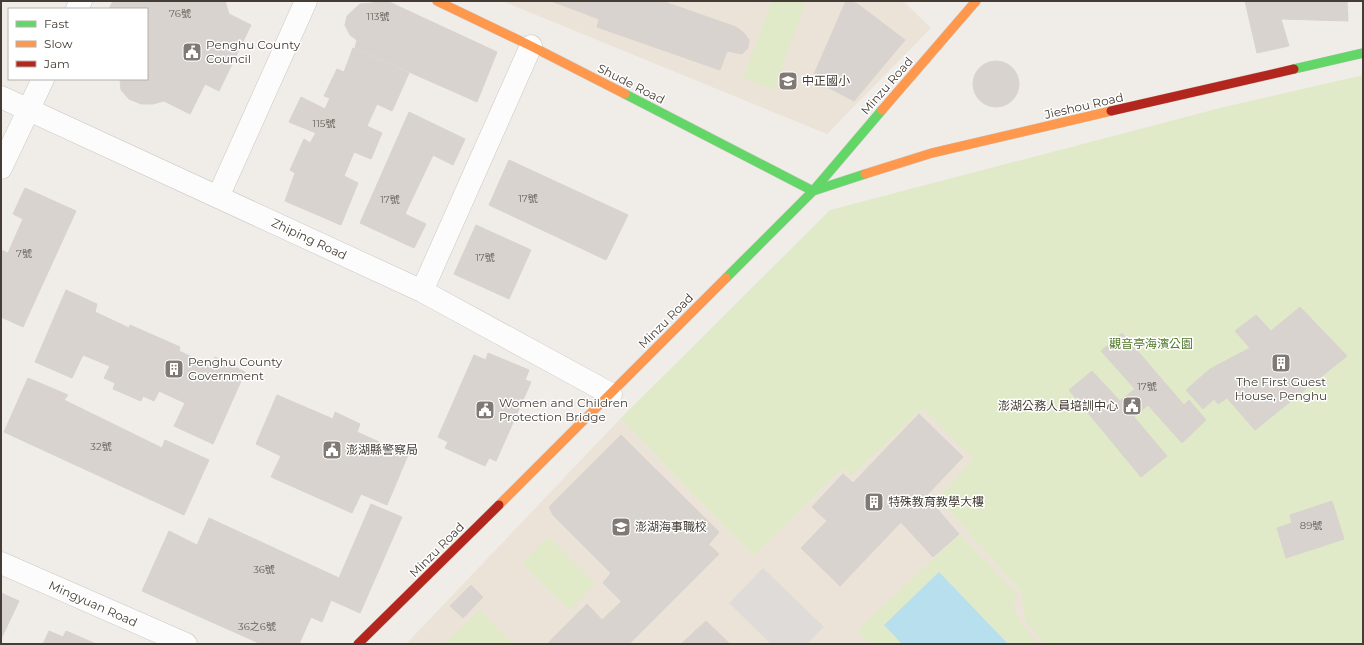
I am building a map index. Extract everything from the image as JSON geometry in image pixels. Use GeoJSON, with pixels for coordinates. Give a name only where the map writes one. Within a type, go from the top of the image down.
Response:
{"type":"FeatureCollection","features":[{"type":"Feature","properties":{"kind":"street"},"geometry":{"type":"LineString","coordinates":[[218,197],[306,1]]}},
{"type":"Feature","properties":{"kind":"street","name":"Shude Road"},"geometry":{"type":"LineString","coordinates":[[437,1],[531,46],[813,191]]}},
{"type":"Feature","properties":{"kind":"street","name":"Minzu Road"},"geometry":{"type":"LineString","coordinates":[[358,644],[611,394],[813,191],[976,1]]}},
{"type":"Feature","properties":{"kind":"street"},"geometry":{"type":"LineString","coordinates":[[422,292],[531,46]]}},
{"type":"Feature","properties":{"kind":"street","name":"Jieshou Road"},"geometry":{"type":"LineString","coordinates":[[813,191],[932,153],[1363,53]]}},
{"type":"Feature","properties":{"kind":"street"},"geometry":{"type":"LineString","coordinates":[[1,168],[43,80]]}},
{"type":"Feature","properties":{"kind":"street","name":"Zhiping Road"},"geometry":{"type":"LineString","coordinates":[[1,98],[422,292],[611,394]]}},
{"type":"Feature","properties":{"kind":"street","name":"Mingyuan Road"},"geometry":{"type":"LineString","coordinates":[[1,563],[186,644]]}},
{"type":"Feature","properties":{"kind":"shaded area","name":"中正國小"},"geometry":{"type":"Polygon","coordinates":[[[502,1],[903,1],[931,28],[827,134],[502,1]]]}},
{"type":"Feature","properties":{"kind":"shaded area","name":"澎湖海事職校"},"geometry":{"type":"Polygon","coordinates":[[[923,407],[974,458],[938,498],[1021,592],[1025,622],[1045,644],[406,644],[620,419],[754,556],[842,469],[852,476],[923,407]]]}},
{"type":"Feature","properties":{"kind":"shaded area"},"geometry":{"type":"Polygon","coordinates":[[[763,568],[824,627],[807,644],[771,644],[729,603],[763,568]]]}},
{"type":"Feature","properties":{"kind":"green space"},"geometry":{"type":"Polygon","coordinates":[[[772,1],[806,1],[774,90],[743,78],[772,1]]]}},
{"type":"Feature","properties":{"kind":"green space","name":"觀音亭海濱公園"},"geometry":{"type":"Polygon","coordinates":[[[1363,75],[1363,644],[1045,644],[1025,622],[1021,592],[938,498],[973,458],[923,408],[852,476],[842,469],[754,556],[620,419],[830,210],[1224,107],[1363,75]]]}},
{"type":"Feature","properties":{"kind":"green space"},"geometry":{"type":"Polygon","coordinates":[[[960,534],[1015,592],[1014,609],[1022,625],[1038,644],[870,644],[857,630],[960,534]]]}},
{"type":"Feature","properties":{"kind":"green space"},"geometry":{"type":"Polygon","coordinates":[[[549,537],[595,584],[569,610],[522,563],[549,537]]]}},
{"type":"Feature","properties":{"kind":"green space"},"geometry":{"type":"Polygon","coordinates":[[[480,610],[512,644],[444,644],[480,610]]]}},
{"type":"Feature","properties":{"kind":"water"},"geometry":{"type":"Polygon","coordinates":[[[939,572],[1008,644],[902,644],[884,625],[939,572]]]}},
{"type":"Feature","properties":{"kind":"building","name":"Penghu County Council"},"geometry":{"type":"Polygon","coordinates":[[[113,1],[225,1],[229,14],[251,25],[219,91],[205,84],[190,114],[164,101],[153,104],[141,104],[129,99],[121,90],[120,80],[148,80],[148,8],[110,8],[113,1]]]}},
{"type":"Feature","properties":{"kind":"building"},"geometry":{"type":"Polygon","coordinates":[[[374,1],[387,1],[497,52],[477,102],[355,48],[357,40],[350,35],[345,25],[347,16],[360,4],[373,3],[374,1]]]}},
{"type":"Feature","properties":{"kind":"building"},"geometry":{"type":"Polygon","coordinates":[[[551,1],[662,1],[736,27],[744,33],[749,40],[748,48],[742,54],[727,51],[720,70],[597,27],[599,19],[551,1]]]}},
{"type":"Feature","properties":{"kind":"building"},"geometry":{"type":"Polygon","coordinates":[[[846,1],[851,1],[859,5],[905,40],[854,101],[812,79],[846,1]]]}},
{"type":"Feature","properties":{"kind":"building"},"geometry":{"type":"Polygon","coordinates":[[[1245,1],[1347,1],[1348,21],[1281,19],[1289,46],[1257,53],[1245,1]]]}},
{"type":"Feature","properties":{"kind":"building"},"geometry":{"type":"Polygon","coordinates":[[[353,48],[409,73],[392,111],[377,104],[367,126],[382,133],[371,159],[354,152],[344,176],[358,183],[341,225],[285,201],[295,173],[290,170],[304,139],[310,143],[316,133],[289,122],[301,97],[325,109],[330,98],[324,96],[337,69],[344,72],[353,48]]]}},
{"type":"Feature","properties":{"kind":"building"},"geometry":{"type":"Polygon","coordinates":[[[996,61],[1009,65],[1015,71],[1019,84],[1015,97],[1009,103],[996,107],[983,103],[977,97],[973,84],[977,71],[983,65],[996,61]]]}},
{"type":"Feature","properties":{"kind":"building"},"geometry":{"type":"Polygon","coordinates":[[[409,112],[465,139],[453,165],[433,155],[405,214],[426,224],[414,248],[360,223],[409,112]]]}},
{"type":"Feature","properties":{"kind":"building"},"geometry":{"type":"Polygon","coordinates":[[[509,160],[628,215],[606,260],[489,205],[509,160]]]}},
{"type":"Feature","properties":{"kind":"building"},"geometry":{"type":"Polygon","coordinates":[[[25,188],[76,211],[23,327],[1,317],[1,250],[8,253],[23,219],[13,214],[25,188]]]}},
{"type":"Feature","properties":{"kind":"building"},"geometry":{"type":"Polygon","coordinates":[[[476,225],[531,250],[509,299],[454,274],[476,225]]]}},
{"type":"Feature","properties":{"kind":"building","name":"Penghu County Government"},"geometry":{"type":"Polygon","coordinates":[[[66,290],[97,304],[95,312],[129,328],[130,325],[180,347],[179,351],[211,366],[215,357],[245,372],[213,444],[174,426],[185,403],[159,391],[154,401],[143,396],[141,401],[113,389],[115,383],[104,378],[110,366],[83,355],[72,378],[35,362],[66,290]]]}},
{"type":"Feature","properties":{"kind":"building","name":"The First Guest House, Penghu"},"geometry":{"type":"Polygon","coordinates":[[[1300,307],[1347,356],[1255,430],[1227,398],[1218,404],[1214,399],[1203,409],[1186,390],[1210,369],[1250,348],[1235,331],[1256,315],[1271,331],[1300,307]]]}},
{"type":"Feature","properties":{"kind":"building","name":"澎湖公務人員培訓中心"},"geometry":{"type":"Polygon","coordinates":[[[1122,333],[1184,405],[1189,400],[1206,420],[1182,443],[1148,405],[1134,417],[1167,456],[1141,477],[1069,390],[1092,371],[1120,401],[1135,389],[1101,351],[1122,333]]]}},
{"type":"Feature","properties":{"kind":"building","name":"Women and Children Protection Bridge"},"geometry":{"type":"Polygon","coordinates":[[[488,353],[529,370],[525,380],[531,382],[496,461],[489,458],[485,466],[445,448],[448,442],[438,437],[474,355],[486,360],[488,353]]]}},
{"type":"Feature","properties":{"kind":"building"},"geometry":{"type":"Polygon","coordinates":[[[28,378],[68,395],[64,400],[162,448],[165,440],[209,460],[184,515],[4,432],[28,378]]]}},
{"type":"Feature","properties":{"kind":"building","name":"澎湖縣警察局"},"geometry":{"type":"Polygon","coordinates":[[[277,395],[333,419],[335,412],[360,424],[357,432],[408,455],[387,505],[361,494],[352,513],[271,477],[281,456],[256,444],[277,395]]]}},
{"type":"Feature","properties":{"kind":"building","name":"特殊教育教學大樓"},"geometry":{"type":"Polygon","coordinates":[[[919,414],[963,457],[926,496],[959,534],[933,557],[901,522],[840,586],[801,548],[827,521],[812,507],[843,474],[853,483],[919,414]]]}},
{"type":"Feature","properties":{"kind":"building"},"geometry":{"type":"Polygon","coordinates":[[[621,435],[719,532],[709,544],[695,531],[621,601],[603,583],[611,573],[553,515],[549,507],[621,435]]]}},
{"type":"Feature","properties":{"kind":"building"},"geometry":{"type":"Polygon","coordinates":[[[1332,501],[1344,539],[1286,558],[1277,528],[1292,523],[1290,515],[1332,501]]]}},
{"type":"Feature","properties":{"kind":"building"},"geometry":{"type":"Polygon","coordinates":[[[371,504],[402,517],[360,613],[331,600],[322,622],[311,617],[299,644],[261,644],[142,591],[169,531],[197,545],[209,518],[339,578],[371,504]]]}},
{"type":"Feature","properties":{"kind":"building"},"geometry":{"type":"Polygon","coordinates":[[[695,532],[719,554],[629,644],[547,644],[587,604],[602,620],[695,532]]]}},
{"type":"Feature","properties":{"kind":"building"},"geometry":{"type":"Polygon","coordinates":[[[471,585],[483,597],[463,618],[450,606],[471,585]]]}},
{"type":"Feature","properties":{"kind":"building"},"geometry":{"type":"Polygon","coordinates":[[[1,593],[19,601],[1,639],[1,593]]]}},
{"type":"Feature","properties":{"kind":"building"},"geometry":{"type":"Polygon","coordinates":[[[706,621],[730,644],[681,644],[706,621]]]}},
{"type":"Feature","properties":{"kind":"building"},"geometry":{"type":"Polygon","coordinates":[[[49,631],[63,637],[66,631],[96,644],[43,644],[49,631]]]}},
{"type":"Feature","properties":{"kind":"traffic: fast"},"geometry":{"type":"LineString","coordinates":[[1294,69],[1363,53]]}},
{"type":"Feature","properties":{"kind":"traffic: fast"},"geometry":{"type":"LineString","coordinates":[[625,94],[813,191],[865,174]]}},
{"type":"Feature","properties":{"kind":"traffic: fast"},"geometry":{"type":"LineString","coordinates":[[726,278],[813,191],[882,110]]}},
{"type":"Feature","properties":{"kind":"traffic: slow"},"geometry":{"type":"LineString","coordinates":[[437,1],[531,46],[625,94]]}},
{"type":"Feature","properties":{"kind":"traffic: slow"},"geometry":{"type":"LineString","coordinates":[[882,110],[976,1]]}},
{"type":"Feature","properties":{"kind":"traffic: slow"},"geometry":{"type":"LineString","coordinates":[[865,174],[932,153],[1111,111]]}},
{"type":"Feature","properties":{"kind":"traffic: slow"},"geometry":{"type":"LineString","coordinates":[[499,505],[726,278]]}},
{"type":"Feature","properties":{"kind":"traffic: jam"},"geometry":{"type":"LineString","coordinates":[[1111,111],[1294,69]]}},
{"type":"Feature","properties":{"kind":"traffic: jam"},"geometry":{"type":"LineString","coordinates":[[358,644],[499,505]]}},
{"type":"Feature","properties":{"kind":"place","name":"Penghu County Council"},"geometry":{"type":"Point","coordinates":[192,52]}},
{"type":"Feature","properties":{"kind":"place","name":"中正國小"},"geometry":{"type":"Point","coordinates":[788,81]}},
{"type":"Feature","properties":{"kind":"place","name":"The First Guest House, Penghu"},"geometry":{"type":"Point","coordinates":[1281,363]}},
{"type":"Feature","properties":{"kind":"place","name":"Penghu County Government"},"geometry":{"type":"Point","coordinates":[174,369]}},
{"type":"Feature","properties":{"kind":"place","name":"澎湖公務人員培訓中心"},"geometry":{"type":"Point","coordinates":[1132,406]}},
{"type":"Feature","properties":{"kind":"place","name":"Women and Children Protection Bridge"},"geometry":{"type":"Point","coordinates":[485,410]}},
{"type":"Feature","properties":{"kind":"place","name":"澎湖縣警察局"},"geometry":{"type":"Point","coordinates":[332,450]}},
{"type":"Feature","properties":{"kind":"place","name":"特殊教育教學大樓"},"geometry":{"type":"Point","coordinates":[874,502]}},
{"type":"Feature","properties":{"kind":"place","name":"澎湖海事職校"},"geometry":{"type":"Point","coordinates":[621,527]}}]}
